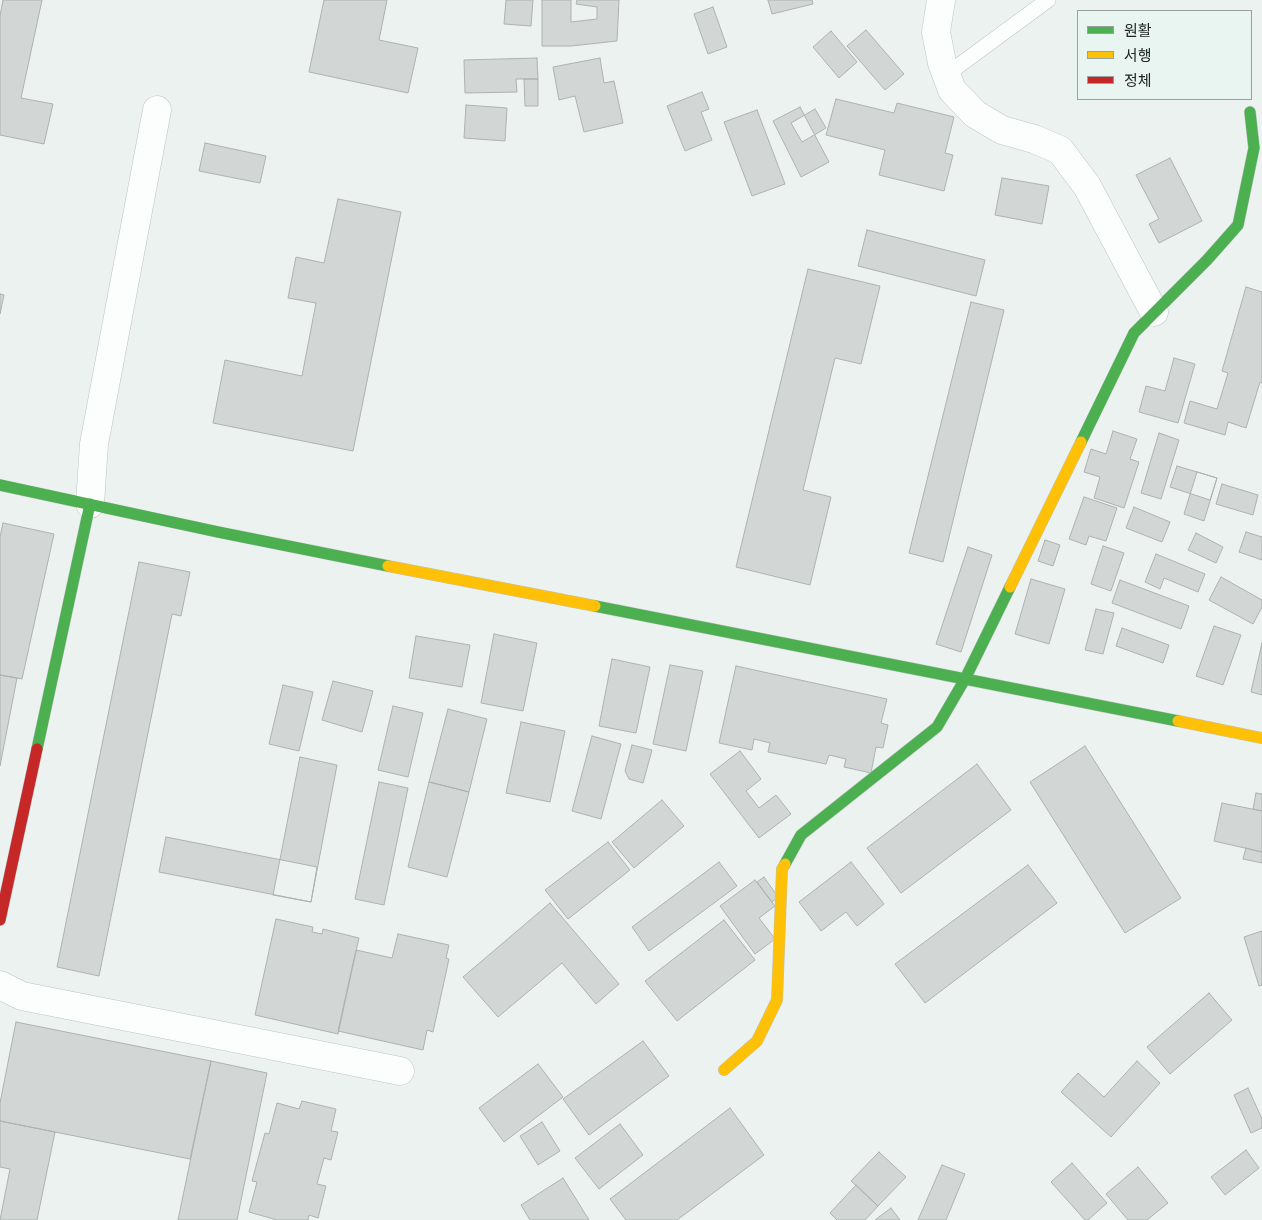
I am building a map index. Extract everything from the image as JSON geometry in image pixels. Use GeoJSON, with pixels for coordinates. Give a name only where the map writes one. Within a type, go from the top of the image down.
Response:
{"type":"FeatureCollection","features":[{"type":"Feature","properties":{"kind":"street"},"geometry":{"type":"LineString","coordinates":[[942,0],[936,32],[942,63],[952,90],[975,114],[1002,130],[1060,150],[1087,186],[1154,312]]}},
{"type":"Feature","properties":{"kind":"street"},"geometry":{"type":"LineString","coordinates":[[0,920],[90,504],[94,444],[157,110]]}},
{"type":"Feature","properties":{"kind":"street"},"geometry":{"type":"LineString","coordinates":[[724,1070],[757,1041],[777,1000],[782,869],[801,835],[937,727],[965,679],[1134,333],[1207,260],[1238,225],[1254,148],[1250,112]]}},
{"type":"Feature","properties":{"kind":"street"},"geometry":{"type":"LineString","coordinates":[[0,485],[218,532],[1262,738]]}},
{"type":"Feature","properties":{"kind":"street"},"geometry":{"type":"LineString","coordinates":[[0,985],[22,996],[400,1071]]}},
{"type":"Feature","properties":{"kind":"lane"},"geometry":{"type":"LineString","coordinates":[[946,75],[1048,0]]}},
{"type":"Feature","properties":{"kind":"building"},"geometry":{"type":"Polygon","coordinates":[[[3,0],[42,0],[21,98],[53,104],[44,144],[0,135],[0,16],[3,0]]]}},
{"type":"Feature","properties":{"kind":"building"},"geometry":{"type":"Polygon","coordinates":[[[324,0],[387,0],[379,40],[418,48],[408,93],[309,72],[324,0]]]}},
{"type":"Feature","properties":{"kind":"building"},"geometry":{"type":"Polygon","coordinates":[[[506,0],[533,0],[531,26],[504,24],[506,0]]]}},
{"type":"Feature","properties":{"kind":"building"},"geometry":{"type":"Polygon","coordinates":[[[542,0],[571,0],[571,22],[597,19],[597,7],[576,4],[577,0],[619,0],[617,41],[571,46],[542,46],[542,0]]]}},
{"type":"Feature","properties":{"kind":"building"},"geometry":{"type":"Polygon","coordinates":[[[768,0],[812,0],[813,4],[772,14],[768,0]]]}},
{"type":"Feature","properties":{"kind":"building"},"geometry":{"type":"Polygon","coordinates":[[[713,7],[727,47],[708,54],[694,14],[713,7]]]}},
{"type":"Feature","properties":{"kind":"building"},"geometry":{"type":"Polygon","coordinates":[[[866,30],[904,74],[885,90],[847,46],[866,30]]]}},
{"type":"Feature","properties":{"kind":"building"},"geometry":{"type":"Polygon","coordinates":[[[831,31],[857,62],[839,78],[813,47],[831,31]]]}},
{"type":"Feature","properties":{"kind":"building"},"geometry":{"type":"Polygon","coordinates":[[[537,58],[538,79],[516,79],[517,92],[465,93],[464,60],[537,58]]]}},
{"type":"Feature","properties":{"kind":"building"},"geometry":{"type":"Polygon","coordinates":[[[600,58],[604,83],[614,81],[623,123],[584,132],[575,96],[559,100],[553,67],[600,58]]]}},
{"type":"Feature","properties":{"kind":"building"},"geometry":{"type":"Polygon","coordinates":[[[524,79],[538,79],[538,106],[525,106],[524,79]]]}},
{"type":"Feature","properties":{"kind":"building"},"geometry":{"type":"Polygon","coordinates":[[[702,92],[709,109],[701,112],[712,140],[685,151],[667,106],[702,92]]]}},
{"type":"Feature","properties":{"kind":"building"},"geometry":{"type":"Polygon","coordinates":[[[836,99],[894,113],[897,103],[954,117],[945,153],[953,155],[944,191],[879,175],[885,150],[826,135],[836,99]]]}},
{"type":"Feature","properties":{"kind":"building"},"geometry":{"type":"Polygon","coordinates":[[[466,105],[507,108],[505,141],[464,138],[466,105]]]}},
{"type":"Feature","properties":{"kind":"building"},"geometry":{"type":"Polygon","coordinates":[[[800,107],[829,162],[801,177],[773,121],[800,107]]]}},
{"type":"Feature","properties":{"kind":"building"},"geometry":{"type":"Polygon","coordinates":[[[815,109],[826,128],[802,142],[791,123],[815,109]]]}},
{"type":"Feature","properties":{"kind":"building"},"geometry":{"type":"Polygon","coordinates":[[[757,110],[785,184],[752,196],[724,122],[757,110]]]}},
{"type":"Feature","properties":{"kind":"building"},"geometry":{"type":"Polygon","coordinates":[[[205,143],[266,156],[260,183],[199,171],[205,143]]]}},
{"type":"Feature","properties":{"kind":"building"},"geometry":{"type":"Polygon","coordinates":[[[1170,158],[1202,221],[1159,243],[1149,224],[1159,219],[1136,175],[1170,158]]]}},
{"type":"Feature","properties":{"kind":"building"},"geometry":{"type":"Polygon","coordinates":[[[1002,178],[1049,186],[1042,224],[995,215],[1002,178]]]}},
{"type":"Feature","properties":{"kind":"building"},"geometry":{"type":"Polygon","coordinates":[[[338,199],[401,212],[353,451],[213,423],[225,360],[302,376],[316,303],[288,298],[296,257],[324,263],[338,199]]]}},
{"type":"Feature","properties":{"kind":"building"},"geometry":{"type":"Polygon","coordinates":[[[867,230],[985,260],[976,296],[858,266],[867,230]]]}},
{"type":"Feature","properties":{"kind":"building"},"geometry":{"type":"Polygon","coordinates":[[[808,269],[880,286],[861,364],[835,358],[803,490],[831,497],[810,585],[736,567],[808,269]]]}},
{"type":"Feature","properties":{"kind":"building"},"geometry":{"type":"Polygon","coordinates":[[[1246,287],[1262,292],[1262,383],[1260,382],[1246,428],[1228,422],[1225,435],[1184,423],[1190,401],[1217,409],[1228,373],[1222,371],[1246,287]]]}},
{"type":"Feature","properties":{"kind":"building"},"geometry":{"type":"Polygon","coordinates":[[[0,294],[4,295],[0,314],[0,294]]]}},
{"type":"Feature","properties":{"kind":"building"},"geometry":{"type":"Polygon","coordinates":[[[971,302],[1004,310],[943,562],[909,553],[971,302]]]}},
{"type":"Feature","properties":{"kind":"building"},"geometry":{"type":"Polygon","coordinates":[[[1174,358],[1195,364],[1178,423],[1139,412],[1146,386],[1165,391],[1174,358]]]}},
{"type":"Feature","properties":{"kind":"building"},"geometry":{"type":"Polygon","coordinates":[[[1113,431],[1137,439],[1130,459],[1139,462],[1124,508],[1094,498],[1100,477],[1084,472],[1091,449],[1106,454],[1113,431]]]}},
{"type":"Feature","properties":{"kind":"building"},"geometry":{"type":"Polygon","coordinates":[[[1159,433],[1179,440],[1161,499],[1141,493],[1159,433]]]}},
{"type":"Feature","properties":{"kind":"building"},"geometry":{"type":"Polygon","coordinates":[[[1177,466],[1217,478],[1210,500],[1170,487],[1177,466]]]}},
{"type":"Feature","properties":{"kind":"building"},"geometry":{"type":"Polygon","coordinates":[[[1197,472],[1217,478],[1204,521],[1184,514],[1197,472]]]}},
{"type":"Feature","properties":{"kind":"building"},"geometry":{"type":"Polygon","coordinates":[[[1222,484],[1258,495],[1253,515],[1216,504],[1222,484]]]}},
{"type":"Feature","properties":{"kind":"building"},"geometry":{"type":"Polygon","coordinates":[[[1084,497],[1117,508],[1106,541],[1089,536],[1086,545],[1069,539],[1084,497]]]}},
{"type":"Feature","properties":{"kind":"building"},"geometry":{"type":"Polygon","coordinates":[[[1134,507],[1170,522],[1162,542],[1126,528],[1134,507]]]}},
{"type":"Feature","properties":{"kind":"building"},"geometry":{"type":"Polygon","coordinates":[[[3,523],[54,534],[22,679],[0,675],[0,537],[3,523]]]}},
{"type":"Feature","properties":{"kind":"building"},"geometry":{"type":"Polygon","coordinates":[[[1246,532],[1262,537],[1262,560],[1239,552],[1246,532]]]}},
{"type":"Feature","properties":{"kind":"building"},"geometry":{"type":"Polygon","coordinates":[[[1196,533],[1223,547],[1216,563],[1188,550],[1196,533]]]}},
{"type":"Feature","properties":{"kind":"building"},"geometry":{"type":"Polygon","coordinates":[[[1045,540],[1060,545],[1053,566],[1038,561],[1045,540]]]}},
{"type":"Feature","properties":{"kind":"building"},"geometry":{"type":"Polygon","coordinates":[[[1103,546],[1124,553],[1111,591],[1091,584],[1103,546]]]}},
{"type":"Feature","properties":{"kind":"building"},"geometry":{"type":"Polygon","coordinates":[[[968,547],[992,555],[961,652],[936,644],[968,547]]]}},
{"type":"Feature","properties":{"kind":"building"},"geometry":{"type":"Polygon","coordinates":[[[1156,554],[1205,574],[1198,592],[1164,578],[1160,589],[1145,582],[1156,554]]]}},
{"type":"Feature","properties":{"kind":"building"},"geometry":{"type":"Polygon","coordinates":[[[139,562],[190,572],[181,616],[172,614],[99,976],[57,967],[139,562]]]}},
{"type":"Feature","properties":{"kind":"building"},"geometry":{"type":"Polygon","coordinates":[[[1221,577],[1262,600],[1262,607],[1253,624],[1209,600],[1221,577]]]}},
{"type":"Feature","properties":{"kind":"building"},"geometry":{"type":"Polygon","coordinates":[[[1031,579],[1065,589],[1049,644],[1015,634],[1031,579]]]}},
{"type":"Feature","properties":{"kind":"building"},"geometry":{"type":"Polygon","coordinates":[[[1120,580],[1189,606],[1181,629],[1112,603],[1120,580]]]}},
{"type":"Feature","properties":{"kind":"building"},"geometry":{"type":"Polygon","coordinates":[[[1096,609],[1114,613],[1103,654],[1085,650],[1096,609]]]}},
{"type":"Feature","properties":{"kind":"building"},"geometry":{"type":"Polygon","coordinates":[[[1214,626],[1241,635],[1223,685],[1196,676],[1214,626]]]}},
{"type":"Feature","properties":{"kind":"building"},"geometry":{"type":"Polygon","coordinates":[[[1122,628],[1169,645],[1163,663],[1116,646],[1122,628]]]}},
{"type":"Feature","properties":{"kind":"building"},"geometry":{"type":"Polygon","coordinates":[[[494,634],[537,643],[523,711],[481,703],[494,634]]]}},
{"type":"Feature","properties":{"kind":"building"},"geometry":{"type":"Polygon","coordinates":[[[416,636],[470,645],[462,687],[409,678],[416,636]]]}},
{"type":"Feature","properties":{"kind":"building"},"geometry":{"type":"Polygon","coordinates":[[[1262,643],[1262,695],[1251,692],[1262,643]]]}},
{"type":"Feature","properties":{"kind":"building"},"geometry":{"type":"Polygon","coordinates":[[[612,659],[650,667],[636,733],[599,726],[612,659]]]}},
{"type":"Feature","properties":{"kind":"building"},"geometry":{"type":"Polygon","coordinates":[[[670,665],[703,671],[686,751],[653,744],[670,665]]]}},
{"type":"Feature","properties":{"kind":"building"},"geometry":{"type":"Polygon","coordinates":[[[736,666],[887,699],[881,723],[888,725],[883,748],[876,747],[871,773],[844,767],[846,759],[829,755],[826,764],[768,752],[770,743],[754,739],[752,750],[719,743],[736,666]]]}},
{"type":"Feature","properties":{"kind":"building"},"geometry":{"type":"Polygon","coordinates":[[[0,675],[17,678],[0,766],[0,675]]]}},
{"type":"Feature","properties":{"kind":"building"},"geometry":{"type":"Polygon","coordinates":[[[333,681],[373,691],[362,732],[322,720],[333,681]]]}},
{"type":"Feature","properties":{"kind":"building"},"geometry":{"type":"Polygon","coordinates":[[[283,685],[313,692],[299,751],[269,744],[283,685]]]}},
{"type":"Feature","properties":{"kind":"building"},"geometry":{"type":"Polygon","coordinates":[[[393,706],[423,713],[408,777],[378,770],[393,706]]]}},
{"type":"Feature","properties":{"kind":"building"},"geometry":{"type":"Polygon","coordinates":[[[448,709],[487,719],[469,792],[429,782],[448,709]]]}},
{"type":"Feature","properties":{"kind":"building"},"geometry":{"type":"Polygon","coordinates":[[[521,722],[565,731],[550,802],[506,793],[521,722]]]}},
{"type":"Feature","properties":{"kind":"building"},"geometry":{"type":"Polygon","coordinates":[[[592,736],[621,744],[601,819],[572,811],[592,736]]]}},
{"type":"Feature","properties":{"kind":"building"},"geometry":{"type":"Polygon","coordinates":[[[632,745],[652,750],[643,783],[629,779],[625,771],[632,745]]]}},
{"type":"Feature","properties":{"kind":"building"},"geometry":{"type":"Polygon","coordinates":[[[1085,746],[1181,898],[1125,933],[1030,782],[1085,746]]]}},
{"type":"Feature","properties":{"kind":"building"},"geometry":{"type":"Polygon","coordinates":[[[740,751],[761,779],[746,791],[759,808],[776,795],[791,814],[759,838],[710,774],[740,751]]]}},
{"type":"Feature","properties":{"kind":"building"},"geometry":{"type":"Polygon","coordinates":[[[300,757],[337,765],[311,902],[273,895],[300,757]]]}},
{"type":"Feature","properties":{"kind":"building"},"geometry":{"type":"Polygon","coordinates":[[[977,764],[1011,810],[901,893],[867,848],[977,764]]]}},
{"type":"Feature","properties":{"kind":"building"},"geometry":{"type":"Polygon","coordinates":[[[379,782],[408,788],[384,905],[355,899],[379,782]]]}},
{"type":"Feature","properties":{"kind":"building"},"geometry":{"type":"Polygon","coordinates":[[[429,782],[469,792],[447,877],[408,867],[429,782]]]}},
{"type":"Feature","properties":{"kind":"building"},"geometry":{"type":"Polygon","coordinates":[[[1256,793],[1262,794],[1262,811],[1253,809],[1256,793]]]}},
{"type":"Feature","properties":{"kind":"building"},"geometry":{"type":"Polygon","coordinates":[[[662,800],[684,826],[634,868],[612,842],[662,800]]]}},
{"type":"Feature","properties":{"kind":"building"},"geometry":{"type":"Polygon","coordinates":[[[1222,803],[1262,811],[1262,852],[1214,841],[1222,803]]]}},
{"type":"Feature","properties":{"kind":"building"},"geometry":{"type":"Polygon","coordinates":[[[166,837],[317,867],[311,902],[159,872],[166,837]]]}},
{"type":"Feature","properties":{"kind":"building"},"geometry":{"type":"Polygon","coordinates":[[[608,842],[630,870],[568,919],[545,890],[608,842]]]}},
{"type":"Feature","properties":{"kind":"building"},"geometry":{"type":"Polygon","coordinates":[[[1246,848],[1262,852],[1262,863],[1243,859],[1246,848]]]}},
{"type":"Feature","properties":{"kind":"building"},"geometry":{"type":"Polygon","coordinates":[[[719,862],[737,886],[649,951],[632,927],[719,862]]]}},
{"type":"Feature","properties":{"kind":"building"},"geometry":{"type":"Polygon","coordinates":[[[851,862],[884,904],[857,926],[846,912],[821,931],[799,902],[851,862]]]}},
{"type":"Feature","properties":{"kind":"building"},"geometry":{"type":"Polygon","coordinates":[[[1028,865],[1057,903],[925,1003],[895,964],[1028,865]]]}},
{"type":"Feature","properties":{"kind":"building"},"geometry":{"type":"Polygon","coordinates":[[[764,877],[778,897],[772,902],[757,882],[764,877]]]}},
{"type":"Feature","properties":{"kind":"building"},"geometry":{"type":"Polygon","coordinates":[[[755,880],[775,906],[759,918],[775,939],[755,954],[720,906],[755,880]]]}},
{"type":"Feature","properties":{"kind":"building"},"geometry":{"type":"Polygon","coordinates":[[[550,903],[619,984],[596,1004],[562,963],[498,1017],[463,977],[550,903]]]}},
{"type":"Feature","properties":{"kind":"building"},"geometry":{"type":"Polygon","coordinates":[[[276,919],[313,927],[312,932],[322,934],[323,929],[359,938],[338,1034],[255,1015],[276,919]]]}},
{"type":"Feature","properties":{"kind":"building"},"geometry":{"type":"Polygon","coordinates":[[[724,920],[755,960],[677,1021],[645,981],[724,920]]]}},
{"type":"Feature","properties":{"kind":"building"},"geometry":{"type":"Polygon","coordinates":[[[1262,931],[1262,985],[1259,986],[1244,937],[1262,931]]]}},
{"type":"Feature","properties":{"kind":"building"},"geometry":{"type":"Polygon","coordinates":[[[398,934],[449,945],[446,958],[449,959],[433,1032],[427,1030],[423,1050],[338,1031],[356,950],[392,958],[398,934]]]}},
{"type":"Feature","properties":{"kind":"building"},"geometry":{"type":"Polygon","coordinates":[[[1209,993],[1232,1020],[1170,1074],[1147,1047],[1209,993]]]}},
{"type":"Feature","properties":{"kind":"building"},"geometry":{"type":"Polygon","coordinates":[[[16,1022],[211,1061],[190,1159],[0,1121],[0,1103],[16,1022]]]}},
{"type":"Feature","properties":{"kind":"building"},"geometry":{"type":"Polygon","coordinates":[[[643,1041],[669,1076],[589,1135],[563,1099],[643,1041]]]}},
{"type":"Feature","properties":{"kind":"building"},"geometry":{"type":"Polygon","coordinates":[[[211,1061],[267,1073],[237,1220],[178,1220],[211,1061]]]}},
{"type":"Feature","properties":{"kind":"building"},"geometry":{"type":"Polygon","coordinates":[[[1137,1061],[1160,1083],[1111,1137],[1061,1092],[1078,1073],[1104,1097],[1137,1061]]]}},
{"type":"Feature","properties":{"kind":"building"},"geometry":{"type":"Polygon","coordinates":[[[538,1064],[563,1097],[504,1142],[479,1108],[538,1064]]]}},
{"type":"Feature","properties":{"kind":"building"},"geometry":{"type":"Polygon","coordinates":[[[1248,1088],[1262,1119],[1262,1128],[1251,1133],[1234,1095],[1248,1088]]]}},
{"type":"Feature","properties":{"kind":"building"},"geometry":{"type":"Polygon","coordinates":[[[302,1101],[336,1109],[331,1131],[338,1132],[331,1160],[324,1158],[317,1184],[326,1186],[318,1218],[309,1215],[308,1220],[277,1220],[249,1212],[257,1182],[252,1181],[265,1133],[269,1134],[277,1103],[299,1109],[302,1101]]]}},
{"type":"Feature","properties":{"kind":"building"},"geometry":{"type":"Polygon","coordinates":[[[730,1108],[764,1155],[677,1220],[626,1220],[610,1199],[730,1108]]]}},
{"type":"Feature","properties":{"kind":"building"},"geometry":{"type":"Polygon","coordinates":[[[0,1121],[55,1132],[37,1220],[0,1220],[10,1169],[0,1167],[0,1121]]]}},
{"type":"Feature","properties":{"kind":"building"},"geometry":{"type":"Polygon","coordinates":[[[542,1122],[560,1151],[538,1165],[520,1136],[542,1122]]]}},
{"type":"Feature","properties":{"kind":"building"},"geometry":{"type":"Polygon","coordinates":[[[620,1124],[643,1155],[599,1189],[575,1158],[620,1124]]]}},
{"type":"Feature","properties":{"kind":"building"},"geometry":{"type":"Polygon","coordinates":[[[1246,1150],[1259,1168],[1225,1195],[1211,1177],[1246,1150]]]}},
{"type":"Feature","properties":{"kind":"building"},"geometry":{"type":"Polygon","coordinates":[[[879,1152],[906,1177],[878,1206],[851,1181],[879,1152]]]}},
{"type":"Feature","properties":{"kind":"building"},"geometry":{"type":"Polygon","coordinates":[[[1072,1163],[1107,1203],[1088,1220],[1085,1220],[1051,1182],[1072,1163]]]}},
{"type":"Feature","properties":{"kind":"building"},"geometry":{"type":"Polygon","coordinates":[[[942,1165],[965,1174],[946,1220],[918,1220],[942,1165]]]}},
{"type":"Feature","properties":{"kind":"building"},"geometry":{"type":"Polygon","coordinates":[[[1138,1167],[1168,1203],[1147,1220],[1128,1220],[1106,1194],[1138,1167]]]}},
{"type":"Feature","properties":{"kind":"building"},"geometry":{"type":"Polygon","coordinates":[[[563,1178],[589,1220],[530,1220],[521,1205],[563,1178]]]}},
{"type":"Feature","properties":{"kind":"building"},"geometry":{"type":"Polygon","coordinates":[[[856,1185],[878,1206],[865,1220],[837,1220],[830,1213],[856,1185]]]}},
{"type":"Feature","properties":{"kind":"building"},"geometry":{"type":"Polygon","coordinates":[[[891,1208],[900,1220],[875,1220],[891,1208]]]}},
{"type":"Feature","properties":{"kind":"traffic: fast"},"geometry":{"type":"LineString","coordinates":[[1081,442],[1134,333],[1207,260],[1238,225],[1254,148],[1250,112]]}},
{"type":"Feature","properties":{"kind":"traffic: fast"},"geometry":{"type":"LineString","coordinates":[[0,485],[388,566]]}},
{"type":"Feature","properties":{"kind":"traffic: fast"},"geometry":{"type":"LineString","coordinates":[[37,749],[90,504]]}},
{"type":"Feature","properties":{"kind":"traffic: fast"},"geometry":{"type":"LineString","coordinates":[[785,864],[801,835],[937,727],[965,679],[1010,587]]}},
{"type":"Feature","properties":{"kind":"traffic: fast"},"geometry":{"type":"LineString","coordinates":[[595,606],[1178,721]]}},
{"type":"Feature","properties":{"kind":"traffic: slow"},"geometry":{"type":"LineString","coordinates":[[1010,587],[1081,442]]}},
{"type":"Feature","properties":{"kind":"traffic: slow"},"geometry":{"type":"LineString","coordinates":[[388,566],[595,606]]}},
{"type":"Feature","properties":{"kind":"traffic: slow"},"geometry":{"type":"LineString","coordinates":[[1178,721],[1262,738]]}},
{"type":"Feature","properties":{"kind":"traffic: slow"},"geometry":{"type":"LineString","coordinates":[[724,1070],[757,1041],[777,1000],[782,869],[785,864]]}},
{"type":"Feature","properties":{"kind":"traffic: jam"},"geometry":{"type":"LineString","coordinates":[[0,920],[37,749]]}}]}
